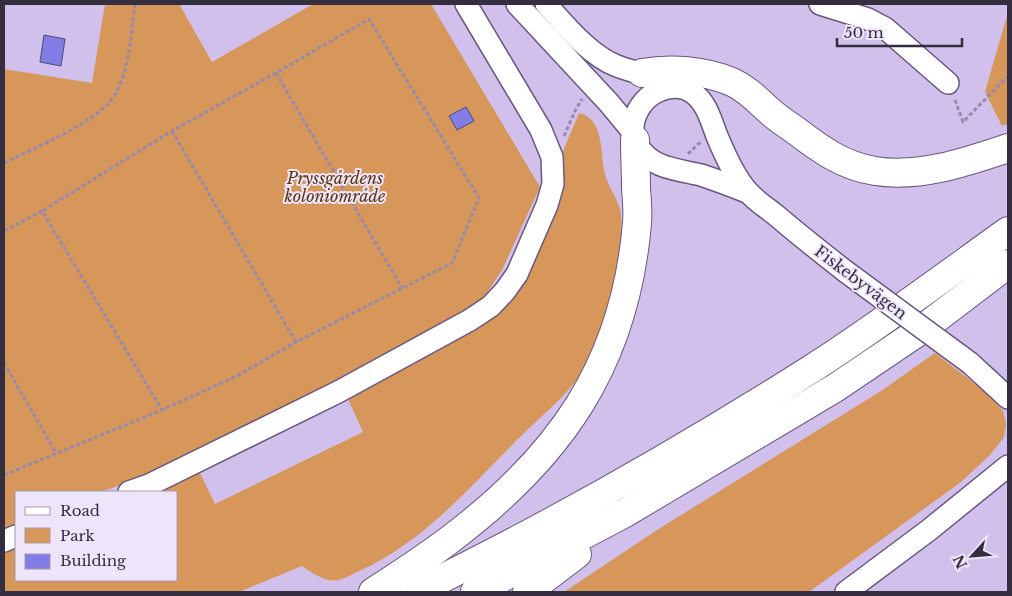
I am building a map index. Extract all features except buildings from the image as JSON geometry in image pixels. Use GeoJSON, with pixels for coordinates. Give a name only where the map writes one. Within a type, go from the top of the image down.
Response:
{"type":"FeatureCollection","features":[{"type":"Feature","properties":{"kind":"highway"},"geometry":{"type":"LineString","coordinates":[[642,73],[658,70],[685,71],[731,82],[751,93],[775,116],[835,159],[874,171],[918,172],[1008,148]]}},
{"type":"Feature","properties":{"kind":"highway"},"geometry":{"type":"LineString","coordinates":[[679,88],[718,94],[775,116]]}},
{"type":"Feature","properties":{"kind":"highway"},"geometry":{"type":"LineString","coordinates":[[373,592],[448,542],[512,487],[555,442],[587,394],[612,343],[633,260],[638,221],[634,136]]}},
{"type":"Feature","properties":{"kind":"highway"},"geometry":{"type":"LineString","coordinates":[[415,592],[475,563],[580,506],[711,431],[814,367],[906,305],[1008,231]]}},
{"type":"Feature","properties":{"kind":"highway"},"geometry":{"type":"LineString","coordinates":[[475,592],[595,530],[835,388],[921,330],[1008,264]]}},
{"type":"Feature","properties":{"kind":"highway"},"geometry":{"type":"LineString","coordinates":[[527,592],[649,499]]}},
{"type":"Feature","properties":{"kind":"street"},"geometry":{"type":"LineString","coordinates":[[132,491],[338,392],[470,320],[491,306],[517,274],[547,205],[552,184],[552,157],[541,130],[466,4]]}},
{"type":"Feature","properties":{"kind":"street","name":"Fiskebyvägen"},"geometry":{"type":"LineString","coordinates":[[517,4],[609,103],[634,136],[645,156],[654,163],[665,167],[684,170],[747,192],[845,271],[974,366],[1008,398]]}},
{"type":"Feature","properties":{"kind":"street","name":"Fiskebyvägen"},"geometry":{"type":"LineString","coordinates":[[546,4],[580,40],[598,55],[616,66],[642,73],[693,93],[706,109],[733,169],[747,192]]}},
{"type":"Feature","properties":{"kind":"street"},"geometry":{"type":"LineString","coordinates":[[820,4],[868,20],[885,28],[948,83]]}},
{"type":"Feature","properties":{"kind":"street"},"geometry":{"type":"LineString","coordinates":[[634,136],[634,121],[644,102],[662,90],[679,88]]}},
{"type":"Feature","properties":{"kind":"street","name":"Fiskebyvägen"},"geometry":{"type":"LineString","coordinates":[[974,366],[1008,383]]}},
{"type":"Feature","properties":{"kind":"street"},"geometry":{"type":"LineString","coordinates":[[846,592],[1007,468]]}},
{"type":"Feature","properties":{"kind":"path"},"geometry":{"type":"LineString","coordinates":[[4,163],[89,120],[108,106],[116,95],[125,69],[135,4]]}},
{"type":"Feature","properties":{"kind":"path"},"geometry":{"type":"LineString","coordinates":[[4,231],[42,211],[172,131],[276,74],[369,19],[479,198],[452,263],[296,342],[238,376],[162,410],[4,475]]}},
{"type":"Feature","properties":{"kind":"path"},"geometry":{"type":"LineString","coordinates":[[276,74],[402,288]]}},
{"type":"Feature","properties":{"kind":"path"},"geometry":{"type":"LineString","coordinates":[[948,83],[963,122],[1008,76]]}},
{"type":"Feature","properties":{"kind":"path"},"geometry":{"type":"LineString","coordinates":[[552,157],[560,149],[583,96],[588,102]]}},
{"type":"Feature","properties":{"kind":"path"},"geometry":{"type":"LineString","coordinates":[[172,131],[296,342]]}},
{"type":"Feature","properties":{"kind":"path"},"geometry":{"type":"LineString","coordinates":[[684,170],[688,154],[698,144],[717,136]]}},
{"type":"Feature","properties":{"kind":"path"},"geometry":{"type":"LineString","coordinates":[[42,211],[162,410]]}},
{"type":"Feature","properties":{"kind":"path"},"geometry":{"type":"LineString","coordinates":[[4,363],[56,453]]}},
{"type":"Feature","properties":{"kind":"green space","name":"Pryssgårdens koloniområde"},"geometry":{"type":"Polygon","coordinates":[[[105,4],[179,4],[212,62],[313,4],[431,4],[540,187],[502,270],[482,300],[344,377],[146,475],[105,491],[15,491],[15,526],[4,531],[4,69],[92,83],[105,4]]]}},
{"type":"Feature","properties":{"kind":"green space"},"geometry":{"type":"Polygon","coordinates":[[[1008,12],[1008,124],[1002,126],[985,92],[1008,12]]]}},
{"type":"Feature","properties":{"kind":"green space"},"geometry":{"type":"Polygon","coordinates":[[[579,113],[593,122],[597,130],[600,138],[605,174],[620,209],[622,226],[616,282],[599,336],[587,365],[570,388],[463,495],[424,530],[381,560],[334,581],[324,579],[302,566],[239,592],[4,592],[4,551],[15,546],[15,581],[178,581],[178,491],[144,491],[198,469],[215,504],[363,432],[347,397],[494,315],[579,113]]]}},
{"type":"Feature","properties":{"kind":"green space"},"geometry":{"type":"Polygon","coordinates":[[[935,353],[988,394],[1003,411],[1006,424],[1004,437],[990,455],[961,482],[809,592],[564,592],[657,530],[881,391],[935,353]]]}}]}
